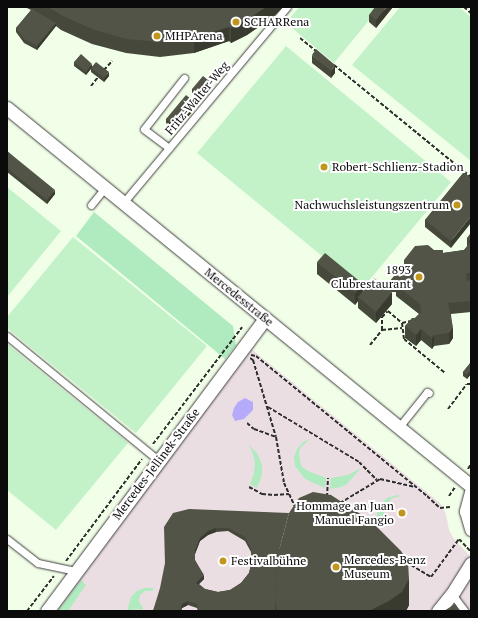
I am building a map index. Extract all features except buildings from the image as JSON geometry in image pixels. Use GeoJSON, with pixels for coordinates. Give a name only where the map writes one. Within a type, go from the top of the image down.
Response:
{"type":"FeatureCollection","features":[{"type":"Feature","properties":{"kind":"street","name":"Mercedesstraße"},"geometry":{"type":"LineString","coordinates":[[7,108],[471,486]]}},
{"type":"Feature","properties":{"kind":"street","name":"Mercedes-Jellinek-Straße"},"geometry":{"type":"LineString","coordinates":[[47,611],[265,318]]}},
{"type":"Feature","properties":{"kind":"street"},"geometry":{"type":"LineString","coordinates":[[471,492],[466,510],[471,529]]}},
{"type":"Feature","properties":{"kind":"street"},"geometry":{"type":"LineString","coordinates":[[438,611],[452,594],[471,564]]}},
{"type":"Feature","properties":{"kind":"lane","name":"Fritz-Walter-Weg"},"geometry":{"type":"LineString","coordinates":[[124,202],[287,7]]}},
{"type":"Feature","properties":{"kind":"lane"},"geometry":{"type":"LineString","coordinates":[[169,148],[144,129],[184,78]]}},
{"type":"Feature","properties":{"kind":"lane"},"geometry":{"type":"LineString","coordinates":[[91,204],[105,188]]}},
{"type":"Feature","properties":{"kind":"lane"},"geometry":{"type":"LineString","coordinates":[[7,336],[159,461]]}},
{"type":"Feature","properties":{"kind":"lane"},"geometry":{"type":"LineString","coordinates":[[399,427],[427,392],[429,393]]}},
{"type":"Feature","properties":{"kind":"lane"},"geometry":{"type":"LineString","coordinates":[[7,538],[38,563],[70,570],[75,573]]}},
{"type":"Feature","properties":{"kind":"lane"},"geometry":{"type":"LineString","coordinates":[[452,594],[465,611]]}},
{"type":"Feature","properties":{"kind":"path"},"geometry":{"type":"LineString","coordinates":[[464,7],[471,13]]}},
{"type":"Feature","properties":{"kind":"path"},"geometry":{"type":"LineString","coordinates":[[300,38],[318,53]]}},
{"type":"Feature","properties":{"kind":"path"},"geometry":{"type":"LineString","coordinates":[[103,71],[112,61]]}},
{"type":"Feature","properties":{"kind":"path"},"geometry":{"type":"LineString","coordinates":[[330,63],[471,177]]}},
{"type":"Feature","properties":{"kind":"path"},"geometry":{"type":"LineString","coordinates":[[91,86],[98,77]]}},
{"type":"Feature","properties":{"kind":"path"},"geometry":{"type":"LineString","coordinates":[[370,345],[382,330],[382,317],[388,311],[402,323],[404,339],[445,373]]}},
{"type":"Feature","properties":{"kind":"path"},"geometry":{"type":"LineString","coordinates":[[402,323],[414,320]]}},
{"type":"Feature","properties":{"kind":"path"},"geometry":{"type":"LineString","coordinates":[[28,611],[242,327]]}},
{"type":"Feature","properties":{"kind":"path"},"geometry":{"type":"LineString","coordinates":[[382,330],[403,328]]}},
{"type":"Feature","properties":{"kind":"path"},"geometry":{"type":"LineString","coordinates":[[247,357],[249,355],[256,356],[418,488],[440,508],[450,507]]}},
{"type":"Feature","properties":{"kind":"path"},"geometry":{"type":"LineString","coordinates":[[253,360],[276,437],[284,483],[296,510]]}},
{"type":"Feature","properties":{"kind":"path"},"geometry":{"type":"LineString","coordinates":[[448,409],[467,384],[471,384]]}},
{"type":"Feature","properties":{"kind":"path"},"geometry":{"type":"LineString","coordinates":[[267,406],[359,462],[378,480]]}},
{"type":"Feature","properties":{"kind":"path"},"geometry":{"type":"LineString","coordinates":[[247,423],[254,430],[276,437]]}},
{"type":"Feature","properties":{"kind":"path"},"geometry":{"type":"LineString","coordinates":[[328,478],[328,503]]}},
{"type":"Feature","properties":{"kind":"path"},"geometry":{"type":"LineString","coordinates":[[335,507],[380,478],[418,488]]}},
{"type":"Feature","properties":{"kind":"path"},"geometry":{"type":"LineString","coordinates":[[249,487],[262,494],[289,494]]}},
{"type":"Feature","properties":{"kind":"path"},"geometry":{"type":"LineString","coordinates":[[404,560],[431,577],[459,539],[471,552]]}},
{"type":"Feature","properties":{"kind":"shaded area"},"geometry":{"type":"Polygon","coordinates":[[[249,347],[440,503],[446,514],[449,530],[454,539],[471,557],[471,611],[54,611],[249,347]]]}},
{"type":"Feature","properties":{"kind":"shaded area"},"geometry":{"type":"Polygon","coordinates":[[[245,398],[253,402],[253,410],[244,419],[235,421],[232,415],[234,408],[238,402],[245,398]]]}},
{"type":"Feature","properties":{"kind":"green space"},"geometry":{"type":"Polygon","coordinates":[[[299,7],[380,7],[334,63],[286,23],[299,7]]]}},
{"type":"Feature","properties":{"kind":"green space"},"geometry":{"type":"Polygon","coordinates":[[[400,7],[459,7],[471,17],[471,161],[352,65],[400,7]]]}},
{"type":"Feature","properties":{"kind":"green space","name":"Robert-Schlienz-Stadion"},"geometry":{"type":"Polygon","coordinates":[[[286,46],[451,182],[362,289],[197,153],[286,46]]]}},
{"type":"Feature","properties":{"kind":"green space"},"geometry":{"type":"Polygon","coordinates":[[[7,187],[61,231],[7,297],[7,187]]]}},
{"type":"Feature","properties":{"kind":"green space"},"geometry":{"type":"Polygon","coordinates":[[[94,212],[233,326],[236,345],[225,359],[76,236],[94,212]]]}},
{"type":"Feature","properties":{"kind":"green space"},"geometry":{"type":"Polygon","coordinates":[[[73,237],[207,346],[136,433],[7,328],[7,317],[73,237]]]}},
{"type":"Feature","properties":{"kind":"green space"},"geometry":{"type":"Polygon","coordinates":[[[7,344],[128,443],[56,530],[7,490],[7,344]]]}},
{"type":"Feature","properties":{"kind":"green space"},"geometry":{"type":"Polygon","coordinates":[[[310,439],[301,447],[299,452],[300,461],[302,467],[308,471],[326,478],[325,488],[305,479],[295,466],[294,457],[297,449],[303,442],[310,439]]]}},
{"type":"Feature","properties":{"kind":"green space"},"geometry":{"type":"Polygon","coordinates":[[[248,444],[257,453],[262,465],[262,475],[257,488],[250,484],[254,473],[255,462],[248,444]]]}},
{"type":"Feature","properties":{"kind":"green space"},"geometry":{"type":"Polygon","coordinates":[[[361,468],[347,484],[330,489],[331,478],[348,475],[361,468]]]}},
{"type":"Feature","properties":{"kind":"green space"},"geometry":{"type":"Polygon","coordinates":[[[397,495],[401,496],[392,498],[386,505],[384,512],[386,521],[377,522],[379,505],[387,498],[397,495]]]}},
{"type":"Feature","properties":{"kind":"green space"},"geometry":{"type":"Polygon","coordinates":[[[81,580],[86,585],[68,611],[58,611],[81,580]]]}},
{"type":"Feature","properties":{"kind":"green space"},"geometry":{"type":"Polygon","coordinates":[[[144,588],[154,588],[152,591],[145,591],[140,595],[139,602],[143,608],[142,610],[137,609],[127,611],[131,597],[137,591],[144,588]]]}},
{"type":"Feature","properties":{"kind":"place","name":"SCHARRena"},"geometry":{"type":"Point","coordinates":[236,22]}},
{"type":"Feature","properties":{"kind":"place","name":"MHPArena"},"geometry":{"type":"Point","coordinates":[157,36]}},
{"type":"Feature","properties":{"kind":"place","name":"Robert-Schlienz-Stadion"},"geometry":{"type":"Point","coordinates":[324,167]}},
{"type":"Feature","properties":{"kind":"place","name":"Nachwuchsleistungszentrum"},"geometry":{"type":"Point","coordinates":[457,205]}},
{"type":"Feature","properties":{"kind":"place","name":"1893 Clubrestaurant"},"geometry":{"type":"Point","coordinates":[419,277]}},
{"type":"Feature","properties":{"kind":"place","name":"Hommage an Juan Manuel Fangio"},"geometry":{"type":"Point","coordinates":[402,513]}},
{"type":"Feature","properties":{"kind":"place","name":"Festivalbühne"},"geometry":{"type":"Point","coordinates":[223,561]}},
{"type":"Feature","properties":{"kind":"place","name":"Mercedes-Benz Museum"},"geometry":{"type":"Point","coordinates":[336,567]}}]}
